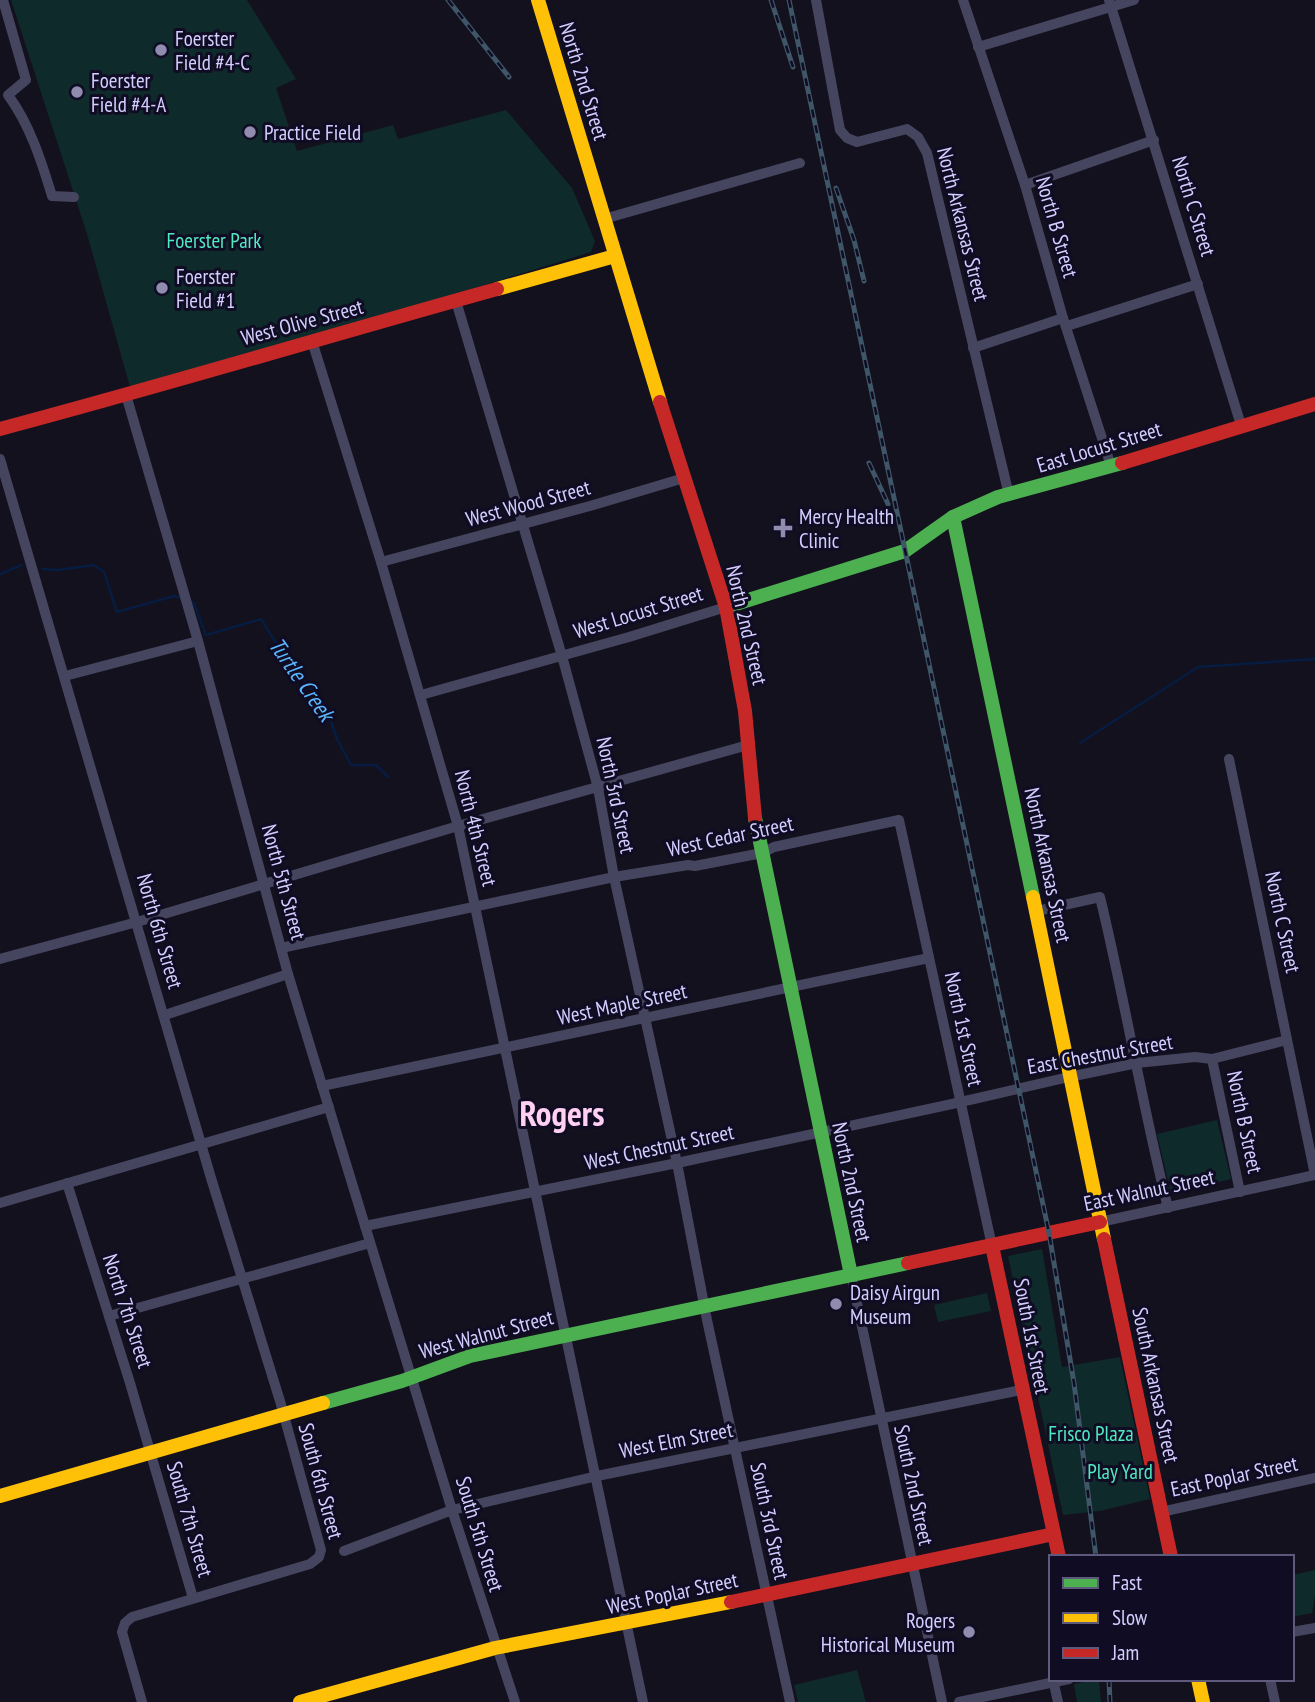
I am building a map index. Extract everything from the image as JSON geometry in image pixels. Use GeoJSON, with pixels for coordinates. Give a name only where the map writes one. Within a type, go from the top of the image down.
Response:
{"type":"FeatureCollection","features":[{"type":"Feature","properties":{"kind":"main road","name":"North 2nd Street"},"geometry":{"type":"LineString","coordinates":[[538,0],[615,256],[726,607],[736,652],[753,805],[851,1275]]}},
{"type":"Feature","properties":{"kind":"main road","name":"West Olive Street"},"geometry":{"type":"LineString","coordinates":[[0,429],[126,396],[615,256]]}},
{"type":"Feature","properties":{"kind":"main road","name":"East Locust Street"},"geometry":{"type":"LineString","coordinates":[[905,551],[953,517],[976,505],[1315,404]]}},
{"type":"Feature","properties":{"kind":"main road","name":"North Arkansas Street"},"geometry":{"type":"LineString","coordinates":[[953,517],[1100,1222]]}},
{"type":"Feature","properties":{"kind":"main road","name":"West Locust Street"},"geometry":{"type":"LineString","coordinates":[[726,607],[905,551]]}},
{"type":"Feature","properties":{"kind":"main road","name":"East Walnut Street"},"geometry":{"type":"LineString","coordinates":[[992,1246],[1100,1222]]}},
{"type":"Feature","properties":{"kind":"main road","name":"South Arkansas Street"},"geometry":{"type":"LineString","coordinates":[[1100,1222],[1171,1555]]}},
{"type":"Feature","properties":{"kind":"main road","name":"West Walnut Street"},"geometry":{"type":"LineString","coordinates":[[0,1496],[412,1377],[470,1356],[992,1246]]}},
{"type":"Feature","properties":{"kind":"main road","name":"South 1st Street"},"geometry":{"type":"LineString","coordinates":[[992,1246],[1059,1555]]}},
{"type":"Feature","properties":{"kind":"main road","name":"West Poplar Street"},"geometry":{"type":"LineString","coordinates":[[300,1702],[321,1699],[495,1648],[627,1624],[1054,1534]]}},
{"type":"Feature","properties":{"kind":"main road"},"geometry":{"type":"LineString","coordinates":[[1198,1681],[1203,1702]]}},
{"type":"Feature","properties":{"kind":"street"},"geometry":{"type":"LineString","coordinates":[[3,0],[26,80],[8,95],[24,117],[52,196],[74,197]]}},
{"type":"Feature","properties":{"kind":"street","name":"North Arkansas Street"},"geometry":{"type":"LineString","coordinates":[[816,0],[840,130],[847,138],[857,142],[907,129],[918,137],[927,153],[1009,495]]}},
{"type":"Feature","properties":{"kind":"street","name":"North B Street"},"geometry":{"type":"LineString","coordinates":[[963,0],[1024,185],[1111,466]]}},
{"type":"Feature","properties":{"kind":"street"},"geometry":{"type":"LineString","coordinates":[[978,47],[1110,3],[1134,0]]}},
{"type":"Feature","properties":{"kind":"street","name":"North C Street"},"geometry":{"type":"LineString","coordinates":[[1110,3],[1241,425]]}},
{"type":"Feature","properties":{"kind":"street"},"geometry":{"type":"LineString","coordinates":[[1024,185],[1154,140]]}},
{"type":"Feature","properties":{"kind":"street"},"geometry":{"type":"LineString","coordinates":[[604,219],[800,163]]}},
{"type":"Feature","properties":{"kind":"street"},"geometry":{"type":"LineString","coordinates":[[973,348],[1198,284]]}},
{"type":"Feature","properties":{"kind":"street","name":"North 3rd Street"},"geometry":{"type":"LineString","coordinates":[[456,301],[562,656],[598,788],[614,877],[677,1163],[705,1306]]}},
{"type":"Feature","properties":{"kind":"street","name":"North 4th Street"},"geometry":{"type":"LineString","coordinates":[[312,341],[381,562],[458,826],[643,1702]]}},
{"type":"Feature","properties":{"kind":"street","name":"North 5th Street"},"geometry":{"type":"LineString","coordinates":[[126,396],[198,641],[288,974],[412,1377]]}},
{"type":"Feature","properties":{"kind":"street","name":"North 6th Street"},"geometry":{"type":"LineString","coordinates":[[0,459],[283,1415]]}},
{"type":"Feature","properties":{"kind":"street","name":"West Wood Street"},"geometry":{"type":"LineString","coordinates":[[381,562],[684,478]]}},
{"type":"Feature","properties":{"kind":"street","name":"West Locust Street"},"geometry":{"type":"LineString","coordinates":[[421,695],[726,607]]}},
{"type":"Feature","properties":{"kind":"street"},"geometry":{"type":"LineString","coordinates":[[65,676],[198,641]]}},
{"type":"Feature","properties":{"kind":"street"},"geometry":{"type":"LineString","coordinates":[[0,959],[748,745]]}},
{"type":"Feature","properties":{"kind":"street","name":"North C Street"},"geometry":{"type":"LineString","coordinates":[[1229,759],[1315,1175]]}},
{"type":"Feature","properties":{"kind":"street","name":"West Cedar Street"},"geometry":{"type":"LineString","coordinates":[[281,948],[614,877],[695,866],[762,853],[775,847],[899,820]]}},
{"type":"Feature","properties":{"kind":"street","name":"North 1st Street"},"geometry":{"type":"LineString","coordinates":[[899,820],[992,1246]]}},
{"type":"Feature","properties":{"kind":"street"},"geometry":{"type":"LineString","coordinates":[[1037,911],[1100,897],[1168,1208]]}},
{"type":"Feature","properties":{"kind":"street","name":"West Maple Street"},"geometry":{"type":"LineString","coordinates":[[322,1086],[929,958]]}},
{"type":"Feature","properties":{"kind":"street"},"geometry":{"type":"LineString","coordinates":[[164,1015],[288,974]]}},
{"type":"Feature","properties":{"kind":"street","name":"East Chestnut Street"},"geometry":{"type":"LineString","coordinates":[[960,1102],[1137,1063],[1195,1057],[1212,1059],[1287,1040]]}},
{"type":"Feature","properties":{"kind":"street","name":"North B Street"},"geometry":{"type":"LineString","coordinates":[[1212,1059],[1240,1192]]}},
{"type":"Feature","properties":{"kind":"street","name":"West Chestnut Street"},"geometry":{"type":"LineString","coordinates":[[365,1226],[960,1102]]}},
{"type":"Feature","properties":{"kind":"street"},"geometry":{"type":"LineString","coordinates":[[0,1203],[329,1107]]}},
{"type":"Feature","properties":{"kind":"street","name":"East Walnut Street"},"geometry":{"type":"LineString","coordinates":[[1100,1222],[1315,1175]]}},
{"type":"Feature","properties":{"kind":"street","name":"North 7th Street"},"geometry":{"type":"LineString","coordinates":[[67,1183],[150,1451]]}},
{"type":"Feature","properties":{"kind":"street"},"geometry":{"type":"LineString","coordinates":[[109,1316],[370,1243]]}},
{"type":"Feature","properties":{"kind":"street","name":"South 2nd Street"},"geometry":{"type":"LineString","coordinates":[[851,1275],[942,1702]]}},
{"type":"Feature","properties":{"kind":"street","name":"South 3rd Street"},"geometry":{"type":"LineString","coordinates":[[705,1306],[790,1702]]}},
{"type":"Feature","properties":{"kind":"street","name":"South 5th Street"},"geometry":{"type":"LineString","coordinates":[[412,1377],[495,1648],[502,1658],[515,1702]]}},
{"type":"Feature","properties":{"kind":"street","name":"West Elm Street"},"geometry":{"type":"LineString","coordinates":[[344,1551],[452,1510],[597,1476],[1021,1390]]}},
{"type":"Feature","properties":{"kind":"street","name":"South 6th Street"},"geometry":{"type":"LineString","coordinates":[[193,1598],[310,1564],[319,1557],[321,1550],[283,1415]]}},
{"type":"Feature","properties":{"kind":"street","name":"South 7th Street"},"geometry":{"type":"LineString","coordinates":[[150,1451],[193,1598]]}},
{"type":"Feature","properties":{"kind":"street","name":"East Poplar Street"},"geometry":{"type":"LineString","coordinates":[[1161,1512],[1315,1478]]}},
{"type":"Feature","properties":{"kind":"street"},"geometry":{"type":"LineString","coordinates":[[142,1702],[122,1632],[125,1623],[132,1617],[193,1598]]}},
{"type":"Feature","properties":{"kind":"street"},"geometry":{"type":"LineString","coordinates":[[1294,1632],[1315,1628]]}},
{"type":"Feature","properties":{"kind":"street"},"geometry":{"type":"LineString","coordinates":[[959,1702],[1063,1681]]}},
{"type":"Feature","properties":{"kind":"street"},"geometry":{"type":"LineString","coordinates":[[1270,1681],[1275,1702]]}},
{"type":"Feature","properties":{"kind":"street"},"geometry":{"type":"LineString","coordinates":[[1054,1684],[1058,1702]]}},
{"type":"Feature","properties":{"kind":"green space","name":"Foerster Park"},"geometry":{"type":"Polygon","coordinates":[[[11,0],[247,0],[296,79],[276,88],[297,151],[393,125],[398,139],[506,110],[572,188],[595,241],[591,252],[132,394],[87,234],[11,0]]]}},
{"type":"Feature","properties":{"kind":"green space"},"geometry":{"type":"Polygon","coordinates":[[[1217,1120],[1231,1179],[1171,1193],[1157,1134],[1217,1120]]]}},
{"type":"Feature","properties":{"kind":"green space","name":"Frisco Plaza"},"geometry":{"type":"Polygon","coordinates":[[[1042,1249],[1062,1367],[1120,1357],[1150,1499],[1100,1511],[1063,1515],[1008,1256],[1042,1249]]]}},
{"type":"Feature","properties":{"kind":"green space"},"geometry":{"type":"Polygon","coordinates":[[[987,1293],[991,1311],[938,1322],[934,1305],[987,1293]]]}},
{"type":"Feature","properties":{"kind":"green space"},"geometry":{"type":"Polygon","coordinates":[[[1315,1570],[1312,1613],[1294,1617],[1294,1575],[1315,1570]]]}},
{"type":"Feature","properties":{"kind":"green space"},"geometry":{"type":"Polygon","coordinates":[[[857,1670],[866,1702],[798,1702],[794,1685],[857,1670]]]}},
{"type":"Feature","properties":{"kind":"green space"},"geometry":{"type":"Polygon","coordinates":[[[1099,1681],[1101,1702],[1077,1702],[1074,1684],[1099,1681]]]}},
{"type":"Feature","properties":{"kind":"waterway","name":"Turtle Creek"},"geometry":{"type":"LineString","coordinates":[[0,574],[22,565]]}},
{"type":"Feature","properties":{"kind":"waterway","name":"Turtle Creek"},"geometry":{"type":"LineString","coordinates":[[42,569],[58,570],[94,565],[104,572],[117,612],[174,596],[181,598]]}},
{"type":"Feature","properties":{"kind":"waterway","name":"Turtle Creek"},"geometry":{"type":"LineString","coordinates":[[191,602],[194,603],[206,635],[261,619],[288,662],[325,705],[337,739],[351,765],[376,765],[388,777]]}},
{"type":"Feature","properties":{"kind":"waterway"},"geometry":{"type":"LineString","coordinates":[[1080,743],[1198,667],[1315,659]]}},
{"type":"Feature","properties":{"kind":"railway"},"geometry":{"type":"LineString","coordinates":[[448,0],[509,77]]}},
{"type":"Feature","properties":{"kind":"railway"},"geometry":{"type":"LineString","coordinates":[[771,0],[793,67]]}},
{"type":"Feature","properties":{"kind":"railway"},"geometry":{"type":"LineString","coordinates":[[789,0],[1049,1233],[1074,1383],[1096,1555]]}},
{"type":"Feature","properties":{"kind":"railway"},"geometry":{"type":"LineString","coordinates":[[836,188],[854,240],[864,281]]}},
{"type":"Feature","properties":{"kind":"railway"},"geometry":{"type":"LineString","coordinates":[[869,463],[888,504]]}},
{"type":"Feature","properties":{"kind":"railway"},"geometry":{"type":"LineString","coordinates":[[1109,1681],[1110,1702]]}},
{"type":"Feature","properties":{"kind":"traffic: fast"},"geometry":{"type":"LineString","coordinates":[[726,607],[905,551],[953,517],[998,497],[1122,463]]}},
{"type":"Feature","properties":{"kind":"traffic: fast"},"geometry":{"type":"LineString","coordinates":[[953,517],[1033,897]]}},
{"type":"Feature","properties":{"kind":"traffic: fast"},"geometry":{"type":"LineString","coordinates":[[755,818],[851,1275]]}},
{"type":"Feature","properties":{"kind":"traffic: fast"},"geometry":{"type":"LineString","coordinates":[[323,1403],[402,1381],[470,1356],[908,1263]]}},
{"type":"Feature","properties":{"kind":"traffic: slow"},"geometry":{"type":"LineString","coordinates":[[538,0],[660,402]]}},
{"type":"Feature","properties":{"kind":"traffic: slow"},"geometry":{"type":"LineString","coordinates":[[497,289],[615,256]]}},
{"type":"Feature","properties":{"kind":"traffic: slow"},"geometry":{"type":"LineString","coordinates":[[1033,897],[1104,1239]]}},
{"type":"Feature","properties":{"kind":"traffic: slow"},"geometry":{"type":"LineString","coordinates":[[0,1496],[323,1403]]}},
{"type":"Feature","properties":{"kind":"traffic: slow"},"geometry":{"type":"LineString","coordinates":[[300,1702],[495,1648],[731,1602]]}},
{"type":"Feature","properties":{"kind":"traffic: slow"},"geometry":{"type":"LineString","coordinates":[[1198,1681],[1203,1702]]}},
{"type":"Feature","properties":{"kind":"traffic: jam"},"geometry":{"type":"LineString","coordinates":[[0,429],[497,289]]}},
{"type":"Feature","properties":{"kind":"traffic: jam"},"geometry":{"type":"LineString","coordinates":[[660,402],[726,607],[745,711],[755,818]]}},
{"type":"Feature","properties":{"kind":"traffic: jam"},"geometry":{"type":"LineString","coordinates":[[1122,463],[1315,404]]}},
{"type":"Feature","properties":{"kind":"traffic: jam"},"geometry":{"type":"LineString","coordinates":[[908,1263],[1100,1222]]}},
{"type":"Feature","properties":{"kind":"traffic: jam"},"geometry":{"type":"LineString","coordinates":[[1104,1239],[1171,1555]]}},
{"type":"Feature","properties":{"kind":"traffic: jam"},"geometry":{"type":"LineString","coordinates":[[992,1246],[1059,1555]]}},
{"type":"Feature","properties":{"kind":"traffic: jam"},"geometry":{"type":"LineString","coordinates":[[731,1602],[1054,1534]]}},
{"type":"Feature","properties":{"kind":"place","name":"Foerster Field #4-C"},"geometry":{"type":"Point","coordinates":[161,50]}},
{"type":"Feature","properties":{"kind":"place","name":"Foerster Field #4-A"},"geometry":{"type":"Point","coordinates":[77,92]}},
{"type":"Feature","properties":{"kind":"place","name":"Practice Field"},"geometry":{"type":"Point","coordinates":[250,132]}},
{"type":"Feature","properties":{"kind":"place","name":"Foerster Field #1"},"geometry":{"type":"Point","coordinates":[162,288]}},
{"type":"Feature","properties":{"kind":"place","name":"Mercy Health Clinic"},"geometry":{"type":"Point","coordinates":[783,528]}},
{"type":"Feature","properties":{"kind":"place","name":"Daisy Airgun Museum"},"geometry":{"type":"Point","coordinates":[836,1304]}},
{"type":"Feature","properties":{"kind":"place","name":"Rogers Historical Museum"},"geometry":{"type":"Point","coordinates":[969,1632]}},
{"type":"Feature","properties":{"kind":"district","name":"Rogers"},"geometry":{"type":"Point","coordinates":[562,1113]}},
{"type":"Feature","properties":{"kind":"park label","name":"Play Yard"},"geometry":{"type":"Point","coordinates":[1120,1471]}}]}
